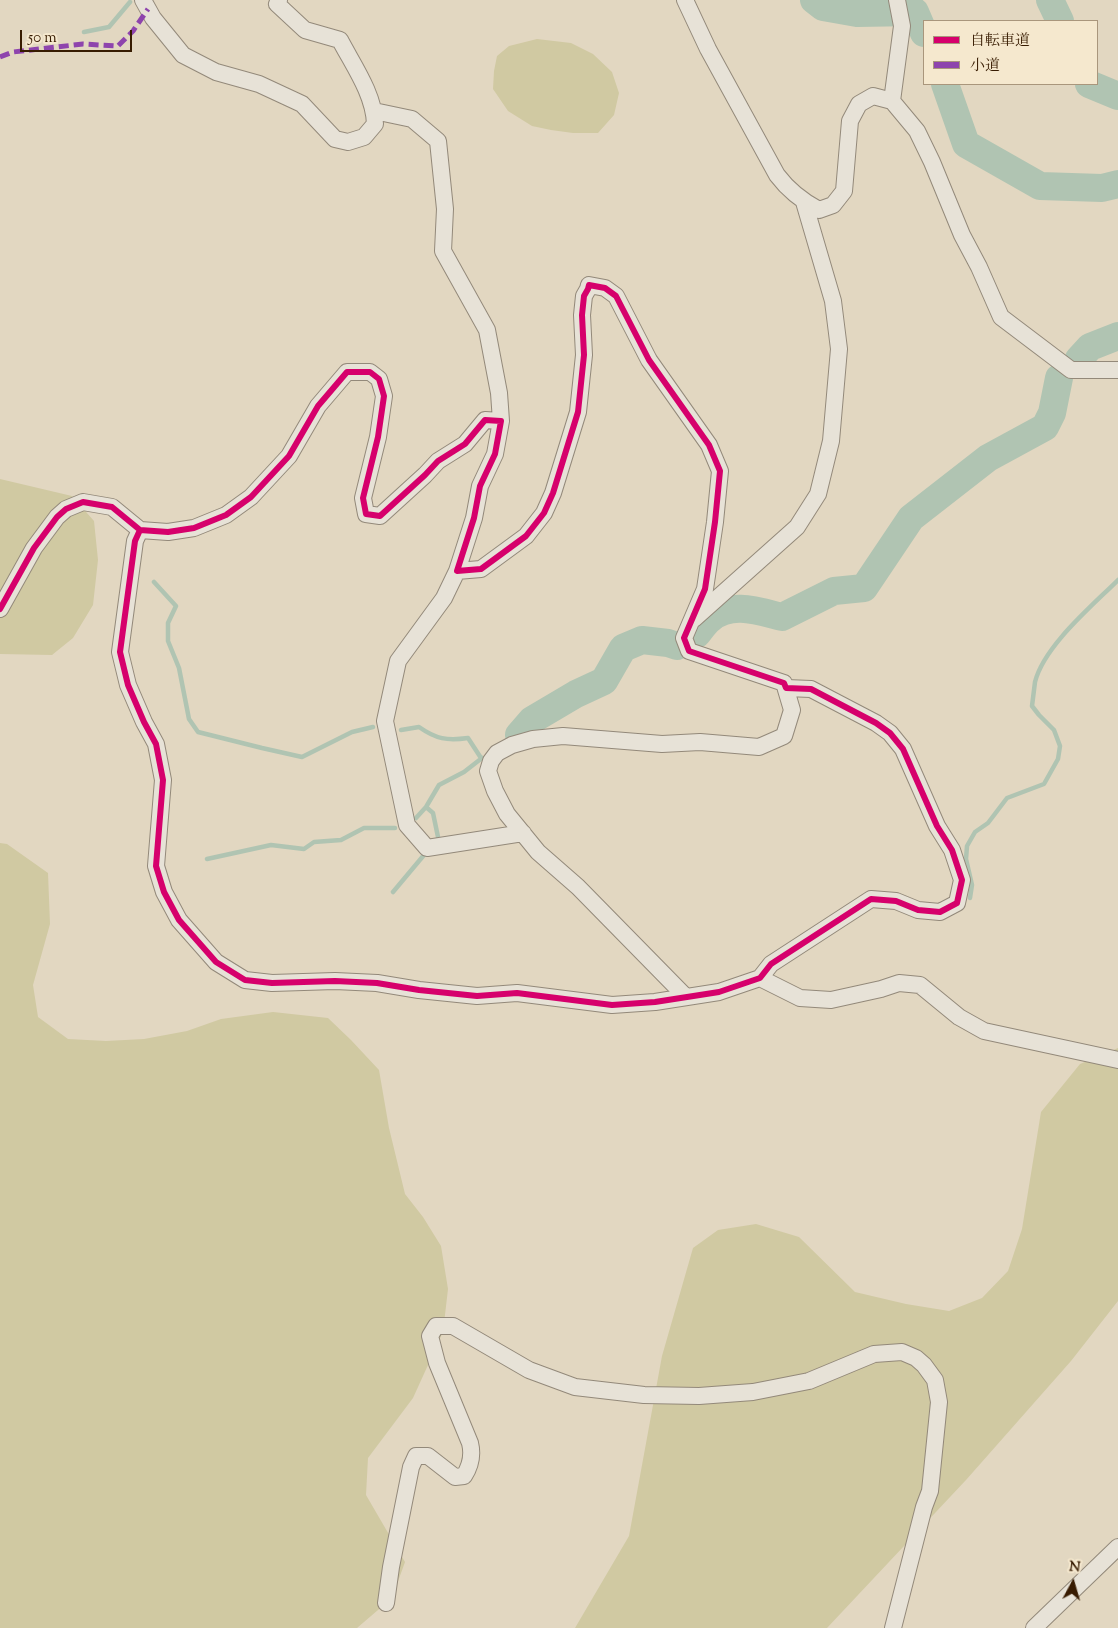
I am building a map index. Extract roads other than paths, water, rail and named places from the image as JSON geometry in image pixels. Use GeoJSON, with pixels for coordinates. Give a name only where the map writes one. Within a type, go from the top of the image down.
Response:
{"type":"FeatureCollection","features":[{"type":"Feature","properties":{"kind":"street"},"geometry":{"type":"LineString","coordinates":[[143,0],[153,18],[183,55],[216,72],[259,84],[302,104],[335,138],[348,142],[364,137],[375,124],[374,111],[366,89],[340,40],[305,30],[277,4],[279,0]]}},
{"type":"Feature","properties":{"kind":"street"},"geometry":{"type":"LineString","coordinates":[[685,0],[708,49],[777,175],[804,202],[819,210],[833,205],[844,191],[850,121],[858,104],[873,96],[892,101],[917,131],[962,235],[1001,316],[1071,370],[1118,370]]}},
{"type":"Feature","properties":{"kind":"street"},"geometry":{"type":"LineString","coordinates":[[892,101],[902,26],[897,2]]}},
{"type":"Feature","properties":{"kind":"street"},"geometry":{"type":"LineString","coordinates":[[374,111],[412,119],[438,141],[446,209],[443,251],[487,330],[499,393],[500,420],[495,454],[480,486],[474,518],[457,570],[444,598],[398,661],[385,720],[407,825],[427,848],[523,833]]}},
{"type":"Feature","properties":{"kind":"street"},"geometry":{"type":"LineString","coordinates":[[692,622],[798,526],[818,494],[831,441],[839,349],[833,301],[804,202]]}},
{"type":"Feature","properties":{"kind":"street"},"geometry":{"type":"LineString","coordinates":[[140,530],[135,542],[120,652],[128,685],[156,744],[163,780],[156,866],[164,892],[180,920],[216,962],[245,980],[272,983],[378,983],[419,990],[477,996],[517,993],[612,1005],[654,1002],[719,992],[760,978],[771,964],[871,900],[896,901],[918,910],[940,912],[957,903],[962,880],[952,850],[937,826],[903,749],[890,733],[876,723],[811,689],[786,688],[784,683],[688,651],[684,638],[705,589],[720,471],[709,446],[648,360],[616,296],[606,288],[589,285],[584,296],[582,315],[584,355],[578,412],[553,493],[544,513],[526,536],[481,568],[457,570]]}},
{"type":"Feature","properties":{"kind":"street"},"geometry":{"type":"LineString","coordinates":[[0,609],[34,548],[57,517],[66,509],[82,502],[112,507],[140,530],[168,532],[194,528],[226,515],[251,497],[289,456],[318,406],[347,372],[370,372],[379,380],[384,396],[378,438],[363,498],[366,514],[380,516],[438,461],[465,444],[485,420],[500,420]]}},
{"type":"Feature","properties":{"kind":"street"},"geometry":{"type":"LineString","coordinates":[[686,997],[578,887],[538,852],[506,814],[488,771],[491,761],[497,753],[512,745],[533,739],[563,736],[662,744],[700,742],[758,746],[784,736],[792,710],[784,683]]}},
{"type":"Feature","properties":{"kind":"street"},"geometry":{"type":"LineString","coordinates":[[760,978],[800,998],[831,1000],[899,983],[920,985],[959,1017],[984,1031],[1118,1060]]}},
{"type":"Feature","properties":{"kind":"street"},"geometry":{"type":"LineString","coordinates":[[386,1603],[391,1567],[411,1467],[416,1456],[428,1456],[455,1476],[464,1476],[470,1467],[472,1451],[470,1443],[436,1363],[430,1336],[436,1326],[453,1326],[529,1370],[575,1387],[644,1395],[699,1396],[753,1392],[809,1381],[874,1354],[902,1352],[916,1358],[935,1380],[940,1402],[930,1491],[924,1507],[894,1628]]}},
{"type":"Feature","properties":{"kind":"street"},"geometry":{"type":"LineString","coordinates":[[1034,1628],[1118,1547]]}},
{"type":"Feature","properties":{"kind":"waterway"},"geometry":{"type":"LineString","coordinates":[[814,0],[823,7],[857,13],[915,12],[923,31]]}},
{"type":"Feature","properties":{"kind":"waterway"},"geometry":{"type":"LineString","coordinates":[[1050,0],[1060,20]]}},
{"type":"Feature","properties":{"kind":"waterway"},"geometry":{"type":"LineString","coordinates":[[84,32],[109,27],[130,2]]}},
{"type":"Feature","properties":{"kind":"waterway"},"geometry":{"type":"LineString","coordinates":[[945,85],[966,144],[1040,186],[1102,188],[1118,184]]}},
{"type":"Feature","properties":{"kind":"waterway"},"geometry":{"type":"LineString","coordinates":[[1091,85],[1118,96]]}},
{"type":"Feature","properties":{"kind":"waterway"},"geometry":{"type":"LineString","coordinates":[[1079,359],[1090,347],[1118,336]]}},
{"type":"Feature","properties":{"kind":"waterway"},"geometry":{"type":"LineString","coordinates":[[697,634],[710,619],[727,610],[745,609],[782,617],[834,591],[864,588],[911,518],[988,458],[1045,427],[1052,413],[1059,378]]}},
{"type":"Feature","properties":{"kind":"waterway"},"geometry":{"type":"LineString","coordinates":[[970,898],[972,885],[966,859],[967,846],[975,832],[988,823],[1007,798],[1044,784],[1058,759],[1060,746],[1054,730],[1032,706],[1035,682],[1040,668],[1070,627],[1118,580]]}},
{"type":"Feature","properties":{"kind":"waterway"},"geometry":{"type":"LineString","coordinates":[[154,582],[176,606],[168,623],[168,641],[179,668],[189,719],[198,732],[302,757],[352,732],[373,727]]}},
{"type":"Feature","properties":{"kind":"waterway"},"geometry":{"type":"LineString","coordinates":[[519,735],[532,720],[576,694],[604,681],[623,648],[642,640],[677,646]]}},
{"type":"Feature","properties":{"kind":"waterway"},"geometry":{"type":"LineString","coordinates":[[401,730],[419,727],[442,738],[468,738],[481,758]]}},
{"type":"Feature","properties":{"kind":"waterway"},"geometry":{"type":"LineString","coordinates":[[416,818],[426,807],[439,785],[464,772],[482,758]]}},
{"type":"Feature","properties":{"kind":"waterway"},"geometry":{"type":"LineString","coordinates":[[426,807],[433,813],[438,837]]}},
{"type":"Feature","properties":{"kind":"waterway"},"geometry":{"type":"LineString","coordinates":[[207,859],[271,845],[304,849],[314,842],[341,840],[364,828],[395,828]]}},
{"type":"Feature","properties":{"kind":"waterway"},"geometry":{"type":"LineString","coordinates":[[393,892],[424,855]]}}]}
